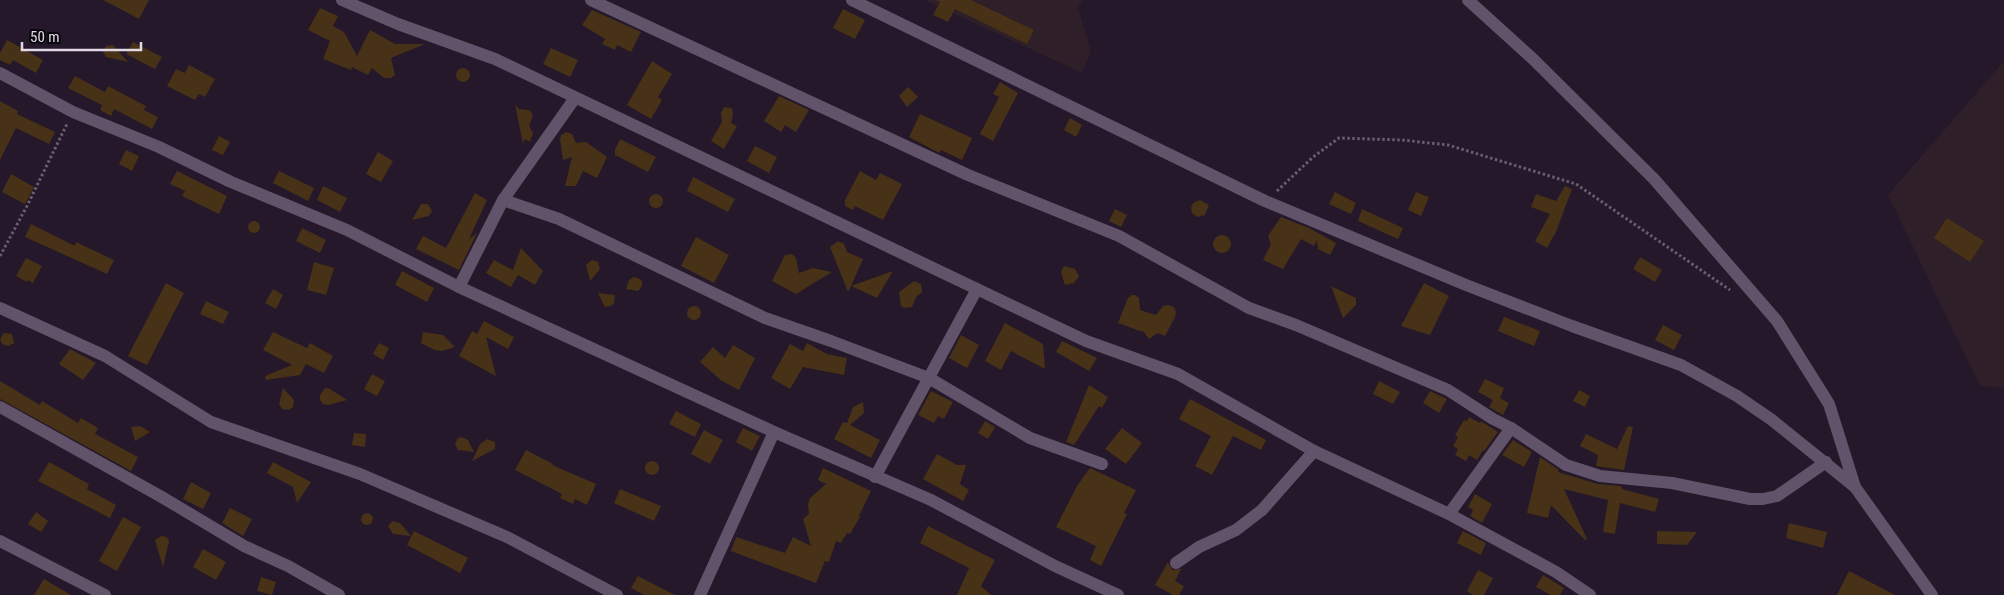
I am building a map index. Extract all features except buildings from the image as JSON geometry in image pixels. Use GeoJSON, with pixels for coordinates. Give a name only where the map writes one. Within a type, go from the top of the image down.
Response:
{"type":"FeatureCollection","features":[{"type":"Feature","properties":{"kind":"street"},"geometry":{"type":"LineString","coordinates":[[342,0],[398,24],[495,58],[575,98],[1086,341],[1178,374],[1314,451],[1449,514],[1556,572],[1590,595]]}},
{"type":"Feature","properties":{"kind":"street"},"geometry":{"type":"LineString","coordinates":[[591,0],[968,175],[1119,236],[1249,308],[1296,325],[1448,390],[1493,419],[1511,428],[1566,465],[1600,476],[1672,483],[1750,499],[1763,499],[1777,496],[1826,462]]}},
{"type":"Feature","properties":{"kind":"street"},"geometry":{"type":"LineString","coordinates":[[852,0],[1265,202],[1475,288],[1572,326],[1681,365],[1737,396],[1772,420],[1856,487],[1932,595]]}},
{"type":"Feature","properties":{"kind":"street"},"geometry":{"type":"LineString","coordinates":[[1468,0],[1533,59],[1654,179],[1777,321],[1829,404],[1856,487]]}},
{"type":"Feature","properties":{"kind":"street"},"geometry":{"type":"LineString","coordinates":[[0,74],[73,112],[159,148],[231,182],[347,230],[459,287],[774,432],[931,500],[1055,566],[1118,595]]}},
{"type":"Feature","properties":{"kind":"street"},"geometry":{"type":"LineString","coordinates":[[459,287],[503,200],[575,98]]}},
{"type":"Feature","properties":{"kind":"street"},"geometry":{"type":"LineString","coordinates":[[503,200],[559,219],[765,318],[929,378],[1030,438],[1102,464]]}},
{"type":"Feature","properties":{"kind":"street"},"geometry":{"type":"LineString","coordinates":[[876,477],[977,289]]}},
{"type":"Feature","properties":{"kind":"street"},"geometry":{"type":"LineString","coordinates":[[0,308],[105,356],[211,422],[360,474],[480,525],[507,537],[617,595]]}},
{"type":"Feature","properties":{"kind":"street"},"geometry":{"type":"LineString","coordinates":[[0,408],[143,487],[244,546],[288,566],[339,595]]}},
{"type":"Feature","properties":{"kind":"street"},"geometry":{"type":"LineString","coordinates":[[1449,514],[1511,428]]}},
{"type":"Feature","properties":{"kind":"street"},"geometry":{"type":"LineString","coordinates":[[700,595],[774,432]]}},
{"type":"Feature","properties":{"kind":"street"},"geometry":{"type":"LineString","coordinates":[[1176,563],[1199,547],[1236,530],[1262,510],[1314,451]]}},
{"type":"Feature","properties":{"kind":"street"},"geometry":{"type":"LineString","coordinates":[[0,541],[105,595]]}},
{"type":"Feature","properties":{"kind":"path"},"geometry":{"type":"LineString","coordinates":[[0,256],[73,112]]}},
{"type":"Feature","properties":{"kind":"path"},"geometry":{"type":"LineString","coordinates":[[1265,202],[1313,157],[1339,138],[1402,140],[1448,146],[1576,184],[1736,294]]}},
{"type":"Feature","properties":{"kind":"shaded area"},"geometry":{"type":"Polygon","coordinates":[[[925,0],[1083,0],[1078,8],[1091,51],[1082,73],[925,0]]]}},
{"type":"Feature","properties":{"kind":"shaded area"},"geometry":{"type":"Polygon","coordinates":[[[2004,61],[2004,388],[1980,386],[1888,195],[2004,61]]]}}]}
